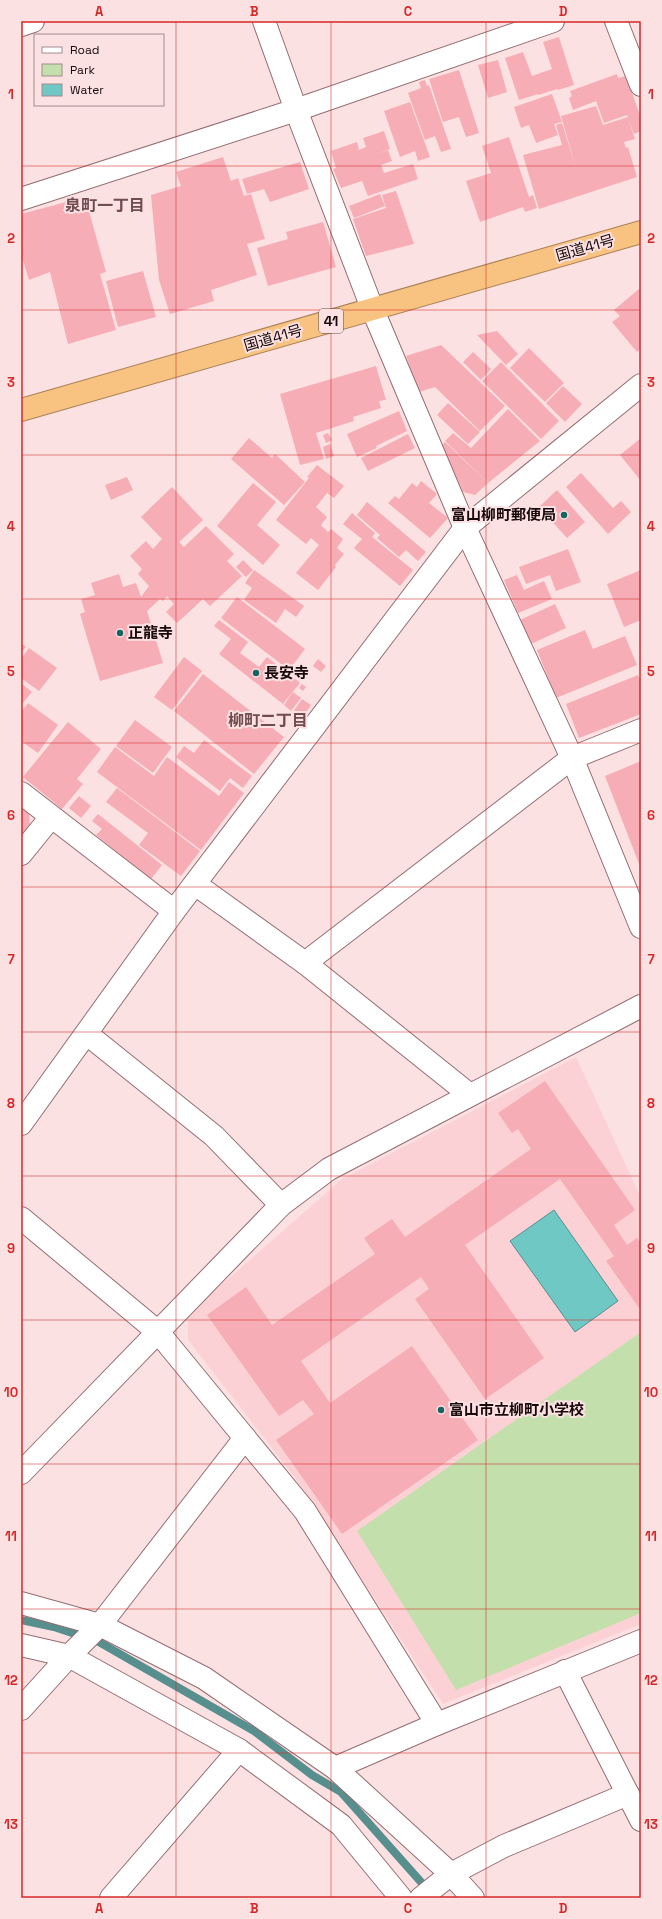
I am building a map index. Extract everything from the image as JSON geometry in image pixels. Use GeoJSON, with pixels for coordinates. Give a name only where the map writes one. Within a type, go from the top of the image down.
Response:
{"type":"FeatureCollection","features":[{"type":"Feature","properties":{"kind":"highway","name":"国道41号"},"geometry":{"type":"LineString","coordinates":[[21,410],[641,232]]}},
{"type":"Feature","properties":{"kind":"street"},"geometry":{"type":"LineString","coordinates":[[21,25],[32,21]]}},
{"type":"Feature","properties":{"kind":"street"},"geometry":{"type":"LineString","coordinates":[[264,21],[296,110],[372,308],[465,528],[572,758],[641,927]]}},
{"type":"Feature","properties":{"kind":"street"},"geometry":{"type":"LineString","coordinates":[[21,199],[296,110],[553,21]]}},
{"type":"Feature","properties":{"kind":"street"},"geometry":{"type":"LineString","coordinates":[[616,21],[641,85]]}},
{"type":"Feature","properties":{"kind":"street"},"geometry":{"type":"LineString","coordinates":[[21,1124],[194,884],[465,528],[641,385]]}},
{"type":"Feature","properties":{"kind":"street"},"geometry":{"type":"LineString","coordinates":[[305,963],[572,758],[641,730]]}},
{"type":"Feature","properties":{"kind":"street"},"geometry":{"type":"LineString","coordinates":[[21,793],[174,911]]}},
{"type":"Feature","properties":{"kind":"street"},"geometry":{"type":"LineString","coordinates":[[21,854],[52,817]]}},
{"type":"Feature","properties":{"kind":"street"},"geometry":{"type":"LineString","coordinates":[[194,884],[305,963],[470,1095]]}},
{"type":"Feature","properties":{"kind":"street"},"geometry":{"type":"LineString","coordinates":[[21,1473],[281,1205],[329,1169],[641,1006]]}},
{"type":"Feature","properties":{"kind":"street"},"geometry":{"type":"LineString","coordinates":[[87,1034],[214,1136],[281,1205]]}},
{"type":"Feature","properties":{"kind":"street"},"geometry":{"type":"LineString","coordinates":[[21,1218],[158,1332],[246,1438],[305,1511],[436,1724]]}},
{"type":"Feature","properties":{"kind":"street"},"geometry":{"type":"LineString","coordinates":[[21,1708],[100,1625],[246,1438]]}},
{"type":"Feature","properties":{"kind":"street"},"geometry":{"type":"LineString","coordinates":[[21,1603],[100,1625],[204,1678],[335,1768],[451,1874],[473,1898]]}},
{"type":"Feature","properties":{"kind":"street"},"geometry":{"type":"LineString","coordinates":[[335,1768],[436,1724],[641,1641]]}},
{"type":"Feature","properties":{"kind":"street"},"geometry":{"type":"LineString","coordinates":[[21,1645],[69,1656],[239,1750],[341,1825],[401,1898]]}},
{"type":"Feature","properties":{"kind":"street"},"geometry":{"type":"LineString","coordinates":[[565,1671],[634,1793],[641,1820]]}},
{"type":"Feature","properties":{"kind":"street"},"geometry":{"type":"LineString","coordinates":[[111,1898],[239,1750]]}},
{"type":"Feature","properties":{"kind":"street"},"geometry":{"type":"LineString","coordinates":[[421,1898],[451,1874],[504,1846],[634,1793]]}},
{"type":"Feature","properties":{"kind":"shaded area","name":"富山市立柳町小学校"},"geometry":{"type":"Polygon","coordinates":[[[576,1057],[641,1198],[641,1624],[443,1704],[296,1479],[188,1340],[188,1314],[342,1179],[576,1057]]]}},
{"type":"Feature","properties":{"kind":"green space"},"geometry":{"type":"Polygon","coordinates":[[[641,1332],[641,1613],[456,1690],[357,1531],[641,1332]]]}},
{"type":"Feature","properties":{"kind":"water"},"geometry":{"type":"Polygon","coordinates":[[[554,1210],[618,1301],[575,1332],[510,1241],[554,1210]]]}},
{"type":"Feature","properties":{"kind":"building"},"geometry":{"type":"Polygon","coordinates":[[[559,37],[574,85],[519,100],[505,58],[523,52],[532,76],[552,69],[543,42],[559,37]]]}},
{"type":"Feature","properties":{"kind":"building"},"geometry":{"type":"Polygon","coordinates":[[[498,60],[507,92],[488,98],[478,65],[498,60]]]}},
{"type":"Feature","properties":{"kind":"building"},"geometry":{"type":"Polygon","coordinates":[[[459,70],[479,133],[466,137],[459,117],[443,122],[429,79],[459,70]]]}},
{"type":"Feature","properties":{"kind":"building"},"geometry":{"type":"Polygon","coordinates":[[[617,74],[618,78],[626,76],[641,118],[641,131],[634,134],[628,119],[635,139],[624,142],[626,148],[628,147],[637,177],[539,209],[523,155],[562,145],[556,125],[562,123],[576,168],[561,116],[596,106],[603,125],[628,117],[627,115],[604,123],[596,101],[573,110],[569,98],[572,96],[570,91],[617,74]]]}},
{"type":"Feature","properties":{"kind":"building"},"geometry":{"type":"Polygon","coordinates":[[[425,80],[427,86],[429,85],[451,149],[441,152],[435,136],[425,140],[408,93],[421,88],[419,82],[425,80]]]}},
{"type":"Feature","properties":{"kind":"building"},"geometry":{"type":"Polygon","coordinates":[[[552,94],[562,122],[554,124],[558,135],[536,143],[529,125],[521,128],[514,107],[552,94]]]}},
{"type":"Feature","properties":{"kind":"building"},"geometry":{"type":"Polygon","coordinates":[[[410,102],[430,157],[418,161],[415,151],[400,157],[384,111],[410,102]]]}},
{"type":"Feature","properties":{"kind":"building"},"geometry":{"type":"Polygon","coordinates":[[[384,131],[390,149],[368,157],[388,150],[392,161],[381,165],[384,173],[413,164],[418,179],[368,196],[362,181],[341,188],[333,169],[336,168],[331,151],[357,142],[359,150],[366,147],[363,138],[384,131]]]}},
{"type":"Feature","properties":{"kind":"building"},"geometry":{"type":"Polygon","coordinates":[[[509,137],[529,197],[533,195],[537,208],[525,212],[523,207],[480,222],[466,181],[491,173],[482,146],[509,137]]]}},
{"type":"Feature","properties":{"kind":"building"},"geometry":{"type":"Polygon","coordinates":[[[223,157],[231,181],[238,178],[244,196],[251,194],[265,239],[247,244],[257,275],[211,290],[214,301],[170,314],[159,280],[151,195],[181,186],[176,172],[223,157]]]}},
{"type":"Feature","properties":{"kind":"building"},"geometry":{"type":"Polygon","coordinates":[[[300,162],[309,189],[270,202],[264,189],[247,194],[242,179],[300,162]]]}},
{"type":"Feature","properties":{"kind":"building"},"geometry":{"type":"Polygon","coordinates":[[[396,191],[414,244],[366,256],[353,219],[386,208],[382,195],[396,191]]]}},
{"type":"Feature","properties":{"kind":"building"},"geometry":{"type":"Polygon","coordinates":[[[380,194],[385,206],[354,218],[349,206],[380,194]]]}},
{"type":"Feature","properties":{"kind":"building"},"geometry":{"type":"Polygon","coordinates":[[[85,197],[106,272],[100,274],[116,330],[68,344],[50,272],[29,280],[21,254],[21,214],[85,197]]]}},
{"type":"Feature","properties":{"kind":"building"},"geometry":{"type":"Polygon","coordinates":[[[323,222],[336,267],[268,286],[257,248],[288,239],[286,232],[323,222]]]}},
{"type":"Feature","properties":{"kind":"building"},"geometry":{"type":"Polygon","coordinates":[[[143,271],[156,317],[118,327],[106,281],[143,271]]]}},
{"type":"Feature","properties":{"kind":"building"},"geometry":{"type":"Polygon","coordinates":[[[639,289],[641,290],[641,348],[637,352],[612,322],[620,316],[614,310],[639,289]]]}},
{"type":"Feature","properties":{"kind":"building"},"geometry":{"type":"Polygon","coordinates":[[[497,331],[518,354],[506,365],[477,335],[497,331]]]}},
{"type":"Feature","properties":{"kind":"building"},"geometry":{"type":"Polygon","coordinates":[[[441,345],[505,406],[480,431],[435,387],[419,392],[406,356],[441,345]]]}},
{"type":"Feature","properties":{"kind":"building"},"geometry":{"type":"Polygon","coordinates":[[[529,348],[564,383],[545,402],[510,368],[529,348]]]}},
{"type":"Feature","properties":{"kind":"building"},"geometry":{"type":"Polygon","coordinates":[[[473,352],[491,369],[481,380],[463,362],[473,352]]]}},
{"type":"Feature","properties":{"kind":"building"},"geometry":{"type":"Polygon","coordinates":[[[501,362],[559,421],[541,439],[482,381],[501,362]]]}},
{"type":"Feature","properties":{"kind":"building"},"geometry":{"type":"Polygon","coordinates":[[[376,366],[386,400],[379,401],[381,408],[353,417],[354,421],[316,433],[324,459],[300,465],[280,394],[376,366]]]}},
{"type":"Feature","properties":{"kind":"building"},"geometry":{"type":"Polygon","coordinates":[[[563,386],[582,404],[565,422],[546,403],[563,386]]]}},
{"type":"Feature","properties":{"kind":"building"},"geometry":{"type":"Polygon","coordinates":[[[448,403],[480,432],[468,444],[437,415],[448,403]]]}},
{"type":"Feature","properties":{"kind":"building"},"geometry":{"type":"Polygon","coordinates":[[[508,409],[540,441],[488,483],[445,441],[453,433],[471,448],[508,409]]]}},
{"type":"Feature","properties":{"kind":"building"},"geometry":{"type":"Polygon","coordinates":[[[399,411],[407,431],[376,446],[377,448],[357,457],[347,434],[399,411]]]}},
{"type":"Feature","properties":{"kind":"building"},"geometry":{"type":"Polygon","coordinates":[[[328,433],[332,440],[326,443],[323,435],[328,433]]]}},
{"type":"Feature","properties":{"kind":"building"},"geometry":{"type":"Polygon","coordinates":[[[408,434],[415,448],[368,471],[361,458],[408,434]]]}},
{"type":"Feature","properties":{"kind":"building"},"geometry":{"type":"Polygon","coordinates":[[[249,438],[272,458],[275,454],[305,482],[284,505],[231,459],[249,438]]]}},
{"type":"Feature","properties":{"kind":"building"},"geometry":{"type":"Polygon","coordinates":[[[641,438],[641,481],[620,455],[641,438]]]}},
{"type":"Feature","properties":{"kind":"building"},"geometry":{"type":"Polygon","coordinates":[[[445,442],[488,483],[475,495],[463,492],[442,445],[445,442]]]}},
{"type":"Feature","properties":{"kind":"building"},"geometry":{"type":"Polygon","coordinates":[[[330,444],[334,456],[326,459],[323,447],[330,444]]]}},
{"type":"Feature","properties":{"kind":"building"},"geometry":{"type":"Polygon","coordinates":[[[317,465],[344,486],[334,498],[327,493],[316,507],[327,517],[321,525],[328,532],[331,529],[343,539],[337,548],[344,554],[318,590],[296,573],[319,545],[311,538],[306,544],[276,520],[309,478],[307,477],[317,465]]]}},
{"type":"Feature","properties":{"kind":"building"},"geometry":{"type":"Polygon","coordinates":[[[581,473],[613,508],[621,501],[631,512],[608,534],[566,487],[581,473]]]}},
{"type":"Feature","properties":{"kind":"building"},"geometry":{"type":"Polygon","coordinates":[[[127,477],[133,490],[111,500],[105,485],[127,477]]]}},
{"type":"Feature","properties":{"kind":"building"},"geometry":{"type":"Polygon","coordinates":[[[421,481],[437,494],[429,503],[448,518],[430,538],[388,503],[395,496],[399,499],[412,483],[417,487],[421,481]]]}},
{"type":"Feature","properties":{"kind":"building"},"geometry":{"type":"Polygon","coordinates":[[[253,483],[276,502],[257,525],[280,545],[263,565],[217,526],[253,483]]]}},
{"type":"Feature","properties":{"kind":"building"},"geometry":{"type":"Polygon","coordinates":[[[172,487],[203,520],[179,542],[184,547],[206,526],[234,554],[227,561],[242,576],[210,606],[203,599],[177,623],[166,612],[174,604],[167,596],[163,601],[160,599],[147,611],[163,663],[100,681],[80,614],[85,612],[81,599],[95,595],[91,583],[119,574],[123,587],[136,583],[141,597],[149,586],[138,574],[142,569],[130,556],[146,541],[153,549],[162,539],[141,517],[172,487]]]}},
{"type":"Feature","properties":{"kind":"building"},"geometry":{"type":"Polygon","coordinates":[[[557,490],[585,522],[567,538],[539,507],[557,490]]]}},
{"type":"Feature","properties":{"kind":"building"},"geometry":{"type":"Polygon","coordinates":[[[367,502],[426,552],[418,561],[406,550],[399,557],[377,538],[380,535],[357,515],[367,502]]]}},
{"type":"Feature","properties":{"kind":"building"},"geometry":{"type":"Polygon","coordinates":[[[352,513],[375,533],[372,537],[413,570],[400,586],[354,548],[362,539],[343,524],[352,513]]]}},
{"type":"Feature","properties":{"kind":"building"},"geometry":{"type":"Polygon","coordinates":[[[568,549],[581,582],[556,591],[550,575],[526,584],[519,567],[568,549]]]}},
{"type":"Feature","properties":{"kind":"building"},"geometry":{"type":"Polygon","coordinates":[[[243,560],[253,570],[246,577],[236,567],[243,560]]]}},
{"type":"Feature","properties":{"kind":"building"},"geometry":{"type":"Polygon","coordinates":[[[254,570],[304,606],[296,617],[285,609],[276,623],[244,600],[252,588],[245,583],[254,570]]]}},
{"type":"Feature","properties":{"kind":"building"},"geometry":{"type":"Polygon","coordinates":[[[641,570],[641,620],[624,627],[607,584],[641,570]]]}},
{"type":"Feature","properties":{"kind":"building"},"geometry":{"type":"Polygon","coordinates":[[[517,575],[524,590],[544,581],[552,599],[518,613],[504,580],[517,575]]]}},
{"type":"Feature","properties":{"kind":"building"},"geometry":{"type":"Polygon","coordinates":[[[237,597],[305,649],[289,670],[221,618],[237,597]]]}},
{"type":"Feature","properties":{"kind":"building"},"geometry":{"type":"Polygon","coordinates":[[[555,604],[566,628],[531,644],[520,620],[555,604]]]}},
{"type":"Feature","properties":{"kind":"building"},"geometry":{"type":"Polygon","coordinates":[[[219,620],[248,642],[240,653],[259,667],[267,657],[300,683],[283,704],[219,654],[231,639],[214,626],[219,620]]]}},
{"type":"Feature","properties":{"kind":"building"},"geometry":{"type":"Polygon","coordinates":[[[585,630],[593,649],[625,636],[637,665],[556,698],[537,650],[585,630]]]}},
{"type":"Feature","properties":{"kind":"building"},"geometry":{"type":"Polygon","coordinates":[[[21,643],[26,647],[21,652],[21,643]]]}},
{"type":"Feature","properties":{"kind":"building"},"geometry":{"type":"Polygon","coordinates":[[[29,648],[57,668],[39,691],[21,678],[21,659],[29,648]]]}},
{"type":"Feature","properties":{"kind":"building"},"geometry":{"type":"Polygon","coordinates":[[[184,657],[202,671],[172,710],[154,697],[184,657]]]}},
{"type":"Feature","properties":{"kind":"building"},"geometry":{"type":"Polygon","coordinates":[[[318,659],[326,666],[321,672],[313,666],[318,659]]]}},
{"type":"Feature","properties":{"kind":"building"},"geometry":{"type":"Polygon","coordinates":[[[203,674],[284,737],[254,774],[174,711],[203,674]]]}},
{"type":"Feature","properties":{"kind":"building"},"geometry":{"type":"Polygon","coordinates":[[[638,675],[641,683],[641,714],[579,738],[566,704],[638,675]]]}},
{"type":"Feature","properties":{"kind":"building"},"geometry":{"type":"Polygon","coordinates":[[[21,683],[32,692],[21,705],[21,683]]]}},
{"type":"Feature","properties":{"kind":"building"},"geometry":{"type":"Polygon","coordinates":[[[302,684],[306,687],[303,691],[299,688],[302,684]]]}},
{"type":"Feature","properties":{"kind":"building"},"geometry":{"type":"Polygon","coordinates":[[[293,692],[301,698],[291,711],[284,705],[293,692]]]}},
{"type":"Feature","properties":{"kind":"building"},"geometry":{"type":"Polygon","coordinates":[[[302,699],[311,705],[302,718],[293,712],[302,699]]]}},
{"type":"Feature","properties":{"kind":"building"},"geometry":{"type":"Polygon","coordinates":[[[28,703],[58,725],[38,753],[21,741],[21,712],[28,703]]]}},
{"type":"Feature","properties":{"kind":"building"},"geometry":{"type":"Polygon","coordinates":[[[135,720],[172,747],[153,773],[116,746],[135,720]]]}},
{"type":"Feature","properties":{"kind":"building"},"geometry":{"type":"Polygon","coordinates":[[[68,722],[101,749],[77,779],[83,784],[62,809],[23,777],[68,722]]]}},
{"type":"Feature","properties":{"kind":"building"},"geometry":{"type":"Polygon","coordinates":[[[204,740],[252,776],[243,788],[230,778],[220,791],[176,757],[184,746],[194,753],[204,740]]]}},
{"type":"Feature","properties":{"kind":"building"},"geometry":{"type":"Polygon","coordinates":[[[115,747],[154,776],[167,757],[219,796],[229,782],[244,793],[201,850],[97,772],[115,747]]]}},
{"type":"Feature","properties":{"kind":"building"},"geometry":{"type":"Polygon","coordinates":[[[641,761],[641,869],[605,776],[641,761]]]}},
{"type":"Feature","properties":{"kind":"building"},"geometry":{"type":"Polygon","coordinates":[[[117,788],[200,851],[181,876],[139,845],[148,833],[106,802],[117,788]]]}},
{"type":"Feature","properties":{"kind":"building"},"geometry":{"type":"Polygon","coordinates":[[[79,796],[91,806],[81,818],[69,808],[79,796]]]}},
{"type":"Feature","properties":{"kind":"building"},"geometry":{"type":"Polygon","coordinates":[[[21,806],[29,813],[30,825],[21,836],[21,806]]]}},
{"type":"Feature","properties":{"kind":"building"},"geometry":{"type":"Polygon","coordinates":[[[98,814],[162,865],[151,879],[96,835],[102,829],[92,821],[98,814]]]}},
{"type":"Feature","properties":{"kind":"building"},"geometry":{"type":"Polygon","coordinates":[[[545,1081],[635,1210],[614,1225],[627,1245],[637,1238],[641,1243],[641,1307],[639,1308],[606,1261],[614,1256],[560,1179],[465,1245],[544,1358],[485,1399],[415,1299],[429,1289],[421,1277],[301,1361],[330,1403],[412,1346],[478,1440],[342,1534],[276,1440],[314,1414],[303,1400],[279,1416],[207,1315],[246,1287],[272,1325],[375,1254],[364,1238],[392,1219],[405,1237],[531,1149],[518,1129],[512,1133],[498,1113],[545,1081]]]}},
{"type":"Feature","properties":{"kind":"waterway"},"geometry":{"type":"LineString","coordinates":[[21,1620],[54,1627],[99,1642],[254,1731],[312,1775],[341,1792],[429,1891]]}},
{"type":"Feature","properties":{"kind":"place","name":"富山柳町郵便局"},"geometry":{"type":"Point","coordinates":[564,515]}},
{"type":"Feature","properties":{"kind":"place","name":"正龍寺"},"geometry":{"type":"Point","coordinates":[120,633]}},
{"type":"Feature","properties":{"kind":"place","name":"長安寺"},"geometry":{"type":"Point","coordinates":[256,673]}},
{"type":"Feature","properties":{"kind":"place","name":"富山市立柳町小学校"},"geometry":{"type":"Point","coordinates":[441,1410]}},
{"type":"Feature","properties":{"kind":"district","name":"泉町一丁目"},"geometry":{"type":"Point","coordinates":[105,205]}},
{"type":"Feature","properties":{"kind":"district","name":"柳町二丁目"},"geometry":{"type":"Point","coordinates":[268,720]}}]}
